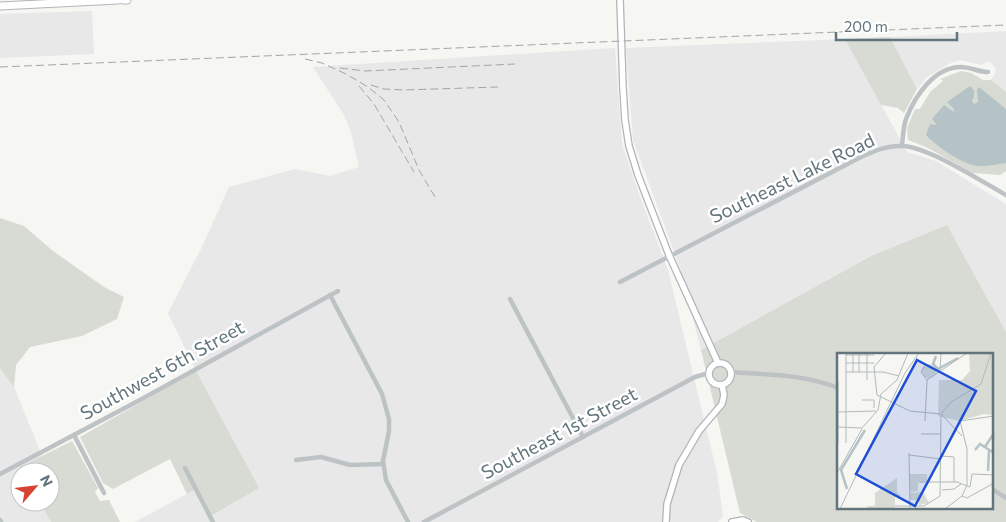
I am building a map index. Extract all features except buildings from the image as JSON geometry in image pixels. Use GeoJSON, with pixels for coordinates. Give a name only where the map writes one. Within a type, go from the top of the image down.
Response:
{"type":"FeatureCollection","features":[{"type":"Feature","properties":{"kind":"highway"},"geometry":{"type":"LineString","coordinates":[[0,6],[118,0]]}},
{"type":"Feature","properties":{"kind":"main road"},"geometry":{"type":"LineString","coordinates":[[620,0],[623,88],[629,146],[638,175],[670,255],[718,363]]}},
{"type":"Feature","properties":{"kind":"main road"},"geometry":{"type":"LineString","coordinates":[[718,363],[725,364],[731,372],[728,382],[722,385],[712,383],[709,373],[712,366],[718,363]]}},
{"type":"Feature","properties":{"kind":"main road"},"geometry":{"type":"LineString","coordinates":[[666,522],[667,504],[679,465],[700,431],[722,404],[724,395],[722,385]]}},
{"type":"Feature","properties":{"kind":"main road"},"geometry":{"type":"LineString","coordinates":[[734,521],[743,520],[748,522]]}},
{"type":"Feature","properties":{"kind":"street"},"geometry":{"type":"LineString","coordinates":[[902,146],[906,120],[920,92],[938,75],[949,69],[961,67],[988,72]]}},
{"type":"Feature","properties":{"kind":"street","name":"Southeast Lake Road"},"geometry":{"type":"LineString","coordinates":[[620,282],[876,150],[902,146],[926,152],[1006,195]]}},
{"type":"Feature","properties":{"kind":"street","name":"Southwest 6th Street"},"geometry":{"type":"LineString","coordinates":[[0,474],[338,291]]}},
{"type":"Feature","properties":{"kind":"street"},"geometry":{"type":"LineString","coordinates":[[330,295],[382,394],[386,407],[389,431],[383,464],[386,480],[408,522]]}},
{"type":"Feature","properties":{"kind":"street"},"geometry":{"type":"LineString","coordinates":[[510,299],[583,437]]}},
{"type":"Feature","properties":{"kind":"street"},"geometry":{"type":"LineString","coordinates":[[731,372],[804,377],[822,381],[837,388]]}},
{"type":"Feature","properties":{"kind":"street","name":"Southeast 1st Street"},"geometry":{"type":"LineString","coordinates":[[424,522],[433,520],[695,377],[709,373]]}},
{"type":"Feature","properties":{"kind":"street"},"geometry":{"type":"LineString","coordinates":[[74,435],[104,493]]}},
{"type":"Feature","properties":{"kind":"street"},"geometry":{"type":"LineString","coordinates":[[296,460],[321,457],[350,465],[383,464]]}},
{"type":"Feature","properties":{"kind":"street"},"geometry":{"type":"LineString","coordinates":[[184,468],[213,522]]}},
{"type":"Feature","properties":{"kind":"street"},"geometry":{"type":"LineString","coordinates":[[994,490],[1006,498]]}},
{"type":"Feature","properties":{"kind":"shaded area"},"geometry":{"type":"Polygon","coordinates":[[[92,11],[94,54],[0,58],[0,14],[92,11]]]}},
{"type":"Feature","properties":{"kind":"shaded area"},"geometry":{"type":"Polygon","coordinates":[[[1006,31],[1006,92],[991,80],[996,72],[995,67],[989,61],[981,65],[960,60],[927,77],[917,89],[890,37],[1006,31]]]}},
{"type":"Feature","properties":{"kind":"shaded area"},"geometry":{"type":"Polygon","coordinates":[[[890,37],[917,89],[904,113],[898,108],[881,105],[845,39],[890,37]]]}},
{"type":"Feature","properties":{"kind":"shaded area"},"geometry":{"type":"Polygon","coordinates":[[[845,39],[907,152],[936,161],[1006,204],[1006,332],[947,225],[871,256],[701,350],[680,268],[633,140],[626,48],[845,39]]]}},
{"type":"Feature","properties":{"kind":"shaded area"},"geometry":{"type":"Polygon","coordinates":[[[615,48],[622,144],[668,270],[717,473],[723,516],[718,522],[135,522],[198,488],[212,515],[196,371],[168,313],[202,247],[229,187],[295,169],[330,176],[359,167],[351,132],[344,115],[313,67],[615,48]]]}},
{"type":"Feature","properties":{"kind":"shaded area"},"geometry":{"type":"Polygon","coordinates":[[[961,71],[971,73],[983,80],[991,80],[1006,92],[1006,171],[1000,175],[973,173],[926,147],[908,140],[907,128],[915,109],[920,109],[930,92],[943,81],[940,79],[961,71]]]}},
{"type":"Feature","properties":{"kind":"shaded area"},"geometry":{"type":"Polygon","coordinates":[[[970,86],[974,90],[972,101],[974,104],[978,102],[977,90],[979,87],[1006,109],[1006,163],[985,166],[972,165],[950,154],[926,135],[930,124],[937,125],[932,119],[944,105],[954,112],[954,109],[947,102],[970,86]]]}},
{"type":"Feature","properties":{"kind":"shaded area"},"geometry":{"type":"Polygon","coordinates":[[[0,218],[24,226],[53,251],[104,287],[124,297],[117,319],[82,336],[30,347],[16,365],[14,387],[0,368],[0,218]]]}},
{"type":"Feature","properties":{"kind":"shaded area"},"geometry":{"type":"Polygon","coordinates":[[[947,225],[1006,332],[1006,522],[757,522],[740,513],[701,350],[871,256],[947,225]]]}},
{"type":"Feature","properties":{"kind":"shaded area"},"geometry":{"type":"Polygon","coordinates":[[[0,368],[14,387],[42,456],[30,462],[10,462],[10,512],[46,512],[51,522],[0,522],[0,368]]]}},
{"type":"Feature","properties":{"kind":"shaded area"},"geometry":{"type":"Polygon","coordinates":[[[196,371],[259,488],[212,515],[198,488],[187,494],[170,459],[113,489],[103,483],[80,437],[196,371]]]}},
{"type":"Feature","properties":{"kind":"shaded area"},"geometry":{"type":"Polygon","coordinates":[[[72,441],[98,488],[95,492],[100,501],[109,500],[120,522],[51,522],[46,512],[60,512],[60,462],[30,462],[72,441]]]}},
{"type":"Feature","properties":{"kind":"railway"},"geometry":{"type":"LineString","coordinates":[[0,67],[1006,25]]}},
{"type":"Feature","properties":{"kind":"railway"},"geometry":{"type":"LineString","coordinates":[[305,59],[322,63],[346,74],[368,87],[384,100],[399,122],[419,170],[435,197]]}},
{"type":"Feature","properties":{"kind":"railway"},"geometry":{"type":"LineString","coordinates":[[340,68],[365,71],[515,64]]}},
{"type":"Feature","properties":{"kind":"railway"},"geometry":{"type":"LineString","coordinates":[[371,85],[384,89],[403,90],[498,87]]}},
{"type":"Feature","properties":{"kind":"railway"},"geometry":{"type":"LineString","coordinates":[[359,86],[374,104],[414,172]]}}]}
